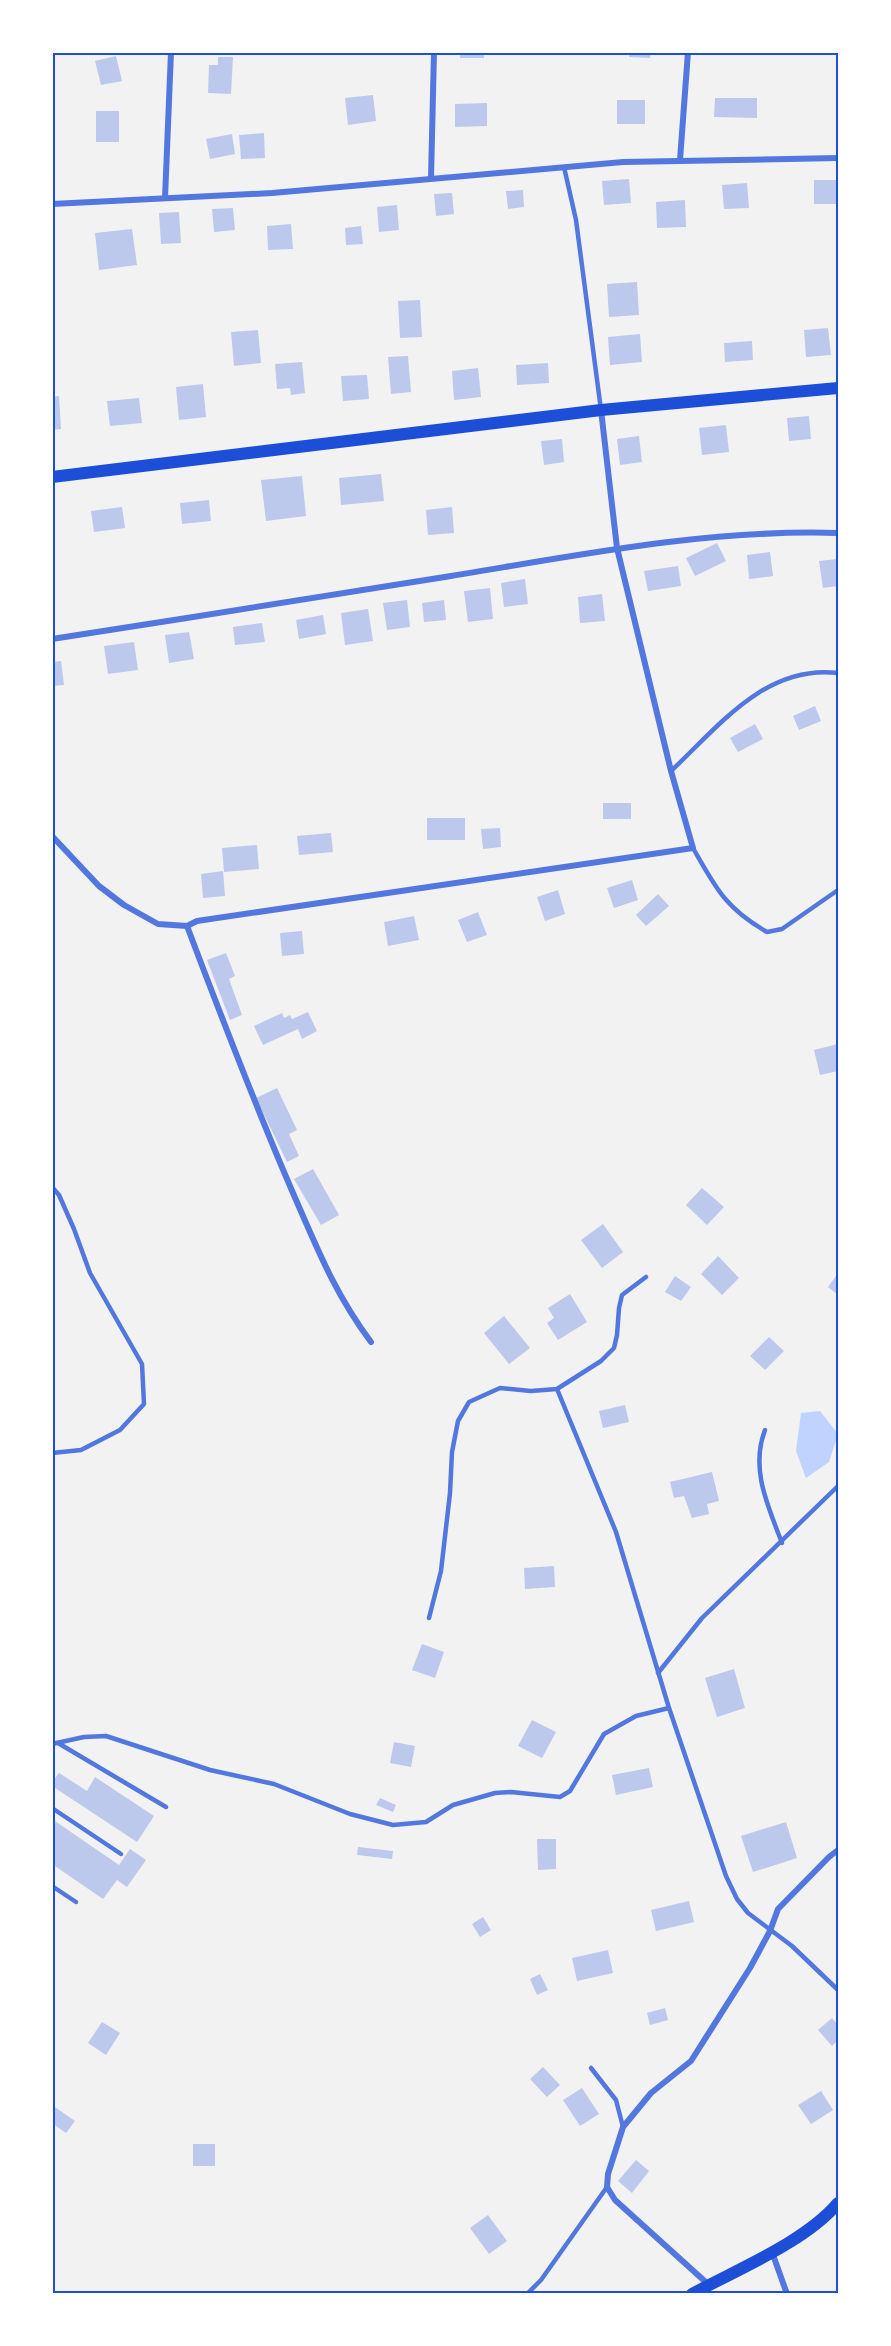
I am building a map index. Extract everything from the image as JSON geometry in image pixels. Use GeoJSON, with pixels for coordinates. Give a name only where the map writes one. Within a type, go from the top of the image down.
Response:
{"type":"FeatureCollection","features":[{"type":"Feature","properties":{"kind":"main road"},"geometry":{"type":"LineString","coordinates":[[52,477],[601,410],[838,388]]}},
{"type":"Feature","properties":{"kind":"main road"},"geometry":{"type":"LineString","coordinates":[[692,2294],[803,2235],[824,2220],[838,2203]]}},
{"type":"Feature","properties":{"kind":"street"},"geometry":{"type":"LineString","coordinates":[[165,198],[171,52]]}},
{"type":"Feature","properties":{"kind":"street"},"geometry":{"type":"LineString","coordinates":[[431,178],[434,52]]}},
{"type":"Feature","properties":{"kind":"street"},"geometry":{"type":"LineString","coordinates":[[680,160],[688,52]]}},
{"type":"Feature","properties":{"kind":"street"},"geometry":{"type":"LineString","coordinates":[[52,204],[272,193],[564,167],[680,160],[838,158]]}},
{"type":"Feature","properties":{"kind":"street"},"geometry":{"type":"LineString","coordinates":[[52,836],[99,886],[124,905],[158,924],[187,926],[197,921],[693,848],[671,771],[617,548],[601,410]]}},
{"type":"Feature","properties":{"kind":"street"},"geometry":{"type":"LineString","coordinates":[[52,639],[617,548],[740,535],[838,533]]}},
{"type":"Feature","properties":{"kind":"street"},"geometry":{"type":"LineString","coordinates":[[187,926],[270,1139],[332,1283],[349,1313],[370,1342]]}},
{"type":"Feature","properties":{"kind":"street"},"geometry":{"type":"LineString","coordinates":[[709,2285],[615,2200],[607,2187],[608,2174],[623,2127],[651,2094],[691,2061],[750,1968],[770,1931],[778,1909],[838,1850]]}},
{"type":"Feature","properties":{"kind":"street"},"geometry":{"type":"LineString","coordinates":[[772,2251],[787,2294]]}},
{"type":"Feature","properties":{"kind":"lane"},"geometry":{"type":"LineString","coordinates":[[564,167],[576,220],[601,410]]}},
{"type":"Feature","properties":{"kind":"lane"},"geometry":{"type":"LineString","coordinates":[[671,771],[744,702],[760,690],[799,674],[838,673]]}},
{"type":"Feature","properties":{"kind":"lane"},"geometry":{"type":"LineString","coordinates":[[693,848],[720,895],[745,919],[767,932],[782,929],[838,890]]}},
{"type":"Feature","properties":{"kind":"lane"},"geometry":{"type":"LineString","coordinates":[[52,1187],[59,1196],[74,1229],[90,1273],[142,1364],[144,1404],[120,1430],[81,1450],[52,1453]]}},
{"type":"Feature","properties":{"kind":"lane"},"geometry":{"type":"LineString","coordinates":[[429,1618],[441,1571],[452,1452],[458,1421],[469,1402],[500,1388],[531,1391],[557,1389],[601,1361],[614,1348],[622,1295],[646,1277]]}},
{"type":"Feature","properties":{"kind":"lane"},"geometry":{"type":"LineString","coordinates":[[557,1389],[616,1532],[669,1708],[726,1876],[737,1899],[748,1913],[792,1946],[838,1990]]}},
{"type":"Feature","properties":{"kind":"lane"},"geometry":{"type":"LineString","coordinates":[[765,1430],[759,1445],[763,1493],[782,1542]]}},
{"type":"Feature","properties":{"kind":"lane"},"geometry":{"type":"LineString","coordinates":[[658,1673],[702,1618],[838,1486]]}},
{"type":"Feature","properties":{"kind":"lane"},"geometry":{"type":"LineString","coordinates":[[55,1744],[84,1737],[105,1736],[210,1770],[274,1784],[350,1814],[393,1825],[426,1822],[453,1805],[495,1793],[511,1792],[560,1797],[570,1791],[604,1734],[636,1716],[669,1708]]}},
{"type":"Feature","properties":{"kind":"lane"},"geometry":{"type":"LineString","coordinates":[[55,1744],[166,1807]]}},
{"type":"Feature","properties":{"kind":"lane"},"geometry":{"type":"LineString","coordinates":[[52,1808],[121,1854]]}},
{"type":"Feature","properties":{"kind":"lane"},"geometry":{"type":"LineString","coordinates":[[52,1887],[76,1902]]}},
{"type":"Feature","properties":{"kind":"lane"},"geometry":{"type":"LineString","coordinates":[[591,2068],[616,2100],[623,2127]]}},
{"type":"Feature","properties":{"kind":"lane"},"geometry":{"type":"LineString","coordinates":[[527,2294],[541,2280],[607,2187]]}},
{"type":"Feature","properties":{"kind":"water"},"geometry":{"type":"Polygon","coordinates":[[[820,1411],[838,1434],[829,1462],[806,1478],[796,1451],[801,1413],[820,1411]]]}},
{"type":"Feature","properties":{"kind":"building"},"geometry":{"type":"Polygon","coordinates":[[[460,52],[484,52],[484,58],[460,58],[460,52]]]}},
{"type":"Feature","properties":{"kind":"building"},"geometry":{"type":"Polygon","coordinates":[[[629,52],[651,52],[650,58],[629,57],[629,52]]]}},
{"type":"Feature","properties":{"kind":"building"},"geometry":{"type":"Polygon","coordinates":[[[116,56],[122,81],[101,85],[95,61],[116,56]]]}},
{"type":"Feature","properties":{"kind":"building"},"geometry":{"type":"Polygon","coordinates":[[[218,57],[233,57],[231,94],[208,93],[209,65],[218,65],[218,57]]]}},
{"type":"Feature","properties":{"kind":"building"},"geometry":{"type":"Polygon","coordinates":[[[373,95],[376,121],[348,125],[345,98],[373,95]]]}},
{"type":"Feature","properties":{"kind":"building"},"geometry":{"type":"Polygon","coordinates":[[[715,98],[757,98],[757,118],[714,117],[715,98]]]}},
{"type":"Feature","properties":{"kind":"building"},"geometry":{"type":"Polygon","coordinates":[[[617,100],[645,100],[645,124],[617,124],[617,100]]]}},
{"type":"Feature","properties":{"kind":"building"},"geometry":{"type":"Polygon","coordinates":[[[487,103],[487,126],[455,127],[455,104],[487,103]]]}},
{"type":"Feature","properties":{"kind":"building"},"geometry":{"type":"Polygon","coordinates":[[[96,111],[119,111],[119,142],[96,142],[96,111]]]}},
{"type":"Feature","properties":{"kind":"building"},"geometry":{"type":"Polygon","coordinates":[[[264,133],[265,158],[241,159],[239,135],[264,133]]]}},
{"type":"Feature","properties":{"kind":"building"},"geometry":{"type":"Polygon","coordinates":[[[232,134],[235,154],[210,159],[206,139],[232,134]]]}},
{"type":"Feature","properties":{"kind":"building"},"geometry":{"type":"Polygon","coordinates":[[[629,179],[631,203],[604,205],[602,181],[629,179]]]}},
{"type":"Feature","properties":{"kind":"building"},"geometry":{"type":"Polygon","coordinates":[[[814,180],[837,180],[837,204],[814,204],[814,180]]]}},
{"type":"Feature","properties":{"kind":"building"},"geometry":{"type":"Polygon","coordinates":[[[747,183],[749,208],[724,209],[722,185],[747,183]]]}},
{"type":"Feature","properties":{"kind":"building"},"geometry":{"type":"Polygon","coordinates":[[[523,190],[524,207],[508,209],[506,191],[523,190]]]}},
{"type":"Feature","properties":{"kind":"building"},"geometry":{"type":"Polygon","coordinates":[[[452,193],[454,214],[436,216],[434,194],[452,193]]]}},
{"type":"Feature","properties":{"kind":"building"},"geometry":{"type":"Polygon","coordinates":[[[685,200],[686,227],[657,228],[656,202],[685,200]]]}},
{"type":"Feature","properties":{"kind":"building"},"geometry":{"type":"Polygon","coordinates":[[[397,205],[399,230],[379,232],[377,207],[397,205]]]}},
{"type":"Feature","properties":{"kind":"building"},"geometry":{"type":"Polygon","coordinates":[[[233,208],[235,230],[214,232],[212,209],[233,208]]]}},
{"type":"Feature","properties":{"kind":"building"},"geometry":{"type":"Polygon","coordinates":[[[179,212],[181,243],[161,244],[159,213],[179,212]]]}},
{"type":"Feature","properties":{"kind":"building"},"geometry":{"type":"Polygon","coordinates":[[[291,224],[293,249],[268,250],[267,226],[291,224]]]}},
{"type":"Feature","properties":{"kind":"building"},"geometry":{"type":"Polygon","coordinates":[[[361,226],[363,244],[346,245],[345,228],[361,226]]]}},
{"type":"Feature","properties":{"kind":"building"},"geometry":{"type":"Polygon","coordinates":[[[132,229],[137,265],[99,270],[95,233],[132,229]]]}},
{"type":"Feature","properties":{"kind":"building"},"geometry":{"type":"Polygon","coordinates":[[[637,282],[639,315],[609,317],[607,284],[637,282]]]}},
{"type":"Feature","properties":{"kind":"building"},"geometry":{"type":"Polygon","coordinates":[[[420,300],[422,337],[400,338],[398,301],[420,300]]]}},
{"type":"Feature","properties":{"kind":"building"},"geometry":{"type":"Polygon","coordinates":[[[828,328],[831,355],[806,357],[804,330],[828,328]]]}},
{"type":"Feature","properties":{"kind":"building"},"geometry":{"type":"Polygon","coordinates":[[[258,330],[261,363],[234,366],[231,332],[258,330]]]}},
{"type":"Feature","properties":{"kind":"building"},"geometry":{"type":"Polygon","coordinates":[[[640,334],[642,362],[610,365],[608,337],[640,334]]]}},
{"type":"Feature","properties":{"kind":"building"},"geometry":{"type":"Polygon","coordinates":[[[752,341],[753,360],[725,362],[724,343],[752,341]]]}},
{"type":"Feature","properties":{"kind":"building"},"geometry":{"type":"Polygon","coordinates":[[[408,356],[411,392],[391,394],[388,357],[408,356]]]}},
{"type":"Feature","properties":{"kind":"building"},"geometry":{"type":"Polygon","coordinates":[[[302,362],[305,393],[291,395],[290,388],[277,389],[275,364],[302,362]]]}},
{"type":"Feature","properties":{"kind":"building"},"geometry":{"type":"Polygon","coordinates":[[[548,363],[549,383],[517,385],[516,365],[548,363]]]}},
{"type":"Feature","properties":{"kind":"building"},"geometry":{"type":"Polygon","coordinates":[[[478,368],[481,397],[454,400],[452,371],[478,368]]]}},
{"type":"Feature","properties":{"kind":"building"},"geometry":{"type":"Polygon","coordinates":[[[367,375],[369,399],[343,401],[341,376],[367,375]]]}},
{"type":"Feature","properties":{"kind":"building"},"geometry":{"type":"Polygon","coordinates":[[[203,384],[206,417],[179,420],[176,387],[203,384]]]}},
{"type":"Feature","properties":{"kind":"building"},"geometry":{"type":"Polygon","coordinates":[[[59,396],[61,429],[52,430],[52,397],[59,396]]]}},
{"type":"Feature","properties":{"kind":"building"},"geometry":{"type":"Polygon","coordinates":[[[139,398],[142,423],[110,426],[107,401],[139,398]]]}},
{"type":"Feature","properties":{"kind":"building"},"geometry":{"type":"Polygon","coordinates":[[[809,416],[811,439],[789,441],[787,418],[809,416]]]}},
{"type":"Feature","properties":{"kind":"building"},"geometry":{"type":"Polygon","coordinates":[[[726,425],[729,452],[702,455],[699,428],[726,425]]]}},
{"type":"Feature","properties":{"kind":"building"},"geometry":{"type":"Polygon","coordinates":[[[639,436],[642,462],[620,465],[617,439],[639,436]]]}},
{"type":"Feature","properties":{"kind":"building"},"geometry":{"type":"Polygon","coordinates":[[[562,439],[564,462],[544,465],[541,441],[562,439]]]}},
{"type":"Feature","properties":{"kind":"building"},"geometry":{"type":"Polygon","coordinates":[[[381,474],[384,501],[341,505],[339,478],[381,474]]]}},
{"type":"Feature","properties":{"kind":"building"},"geometry":{"type":"Polygon","coordinates":[[[302,476],[306,516],[266,521],[261,480],[302,476]]]}},
{"type":"Feature","properties":{"kind":"building"},"geometry":{"type":"Polygon","coordinates":[[[209,500],[211,521],[182,524],[180,503],[209,500]]]}},
{"type":"Feature","properties":{"kind":"building"},"geometry":{"type":"Polygon","coordinates":[[[122,507],[125,528],[94,532],[91,511],[122,507]]]}},
{"type":"Feature","properties":{"kind":"building"},"geometry":{"type":"Polygon","coordinates":[[[452,507],[454,533],[428,535],[426,510],[452,507]]]}},
{"type":"Feature","properties":{"kind":"building"},"geometry":{"type":"Polygon","coordinates":[[[717,543],[726,561],[695,576],[686,558],[717,543]]]}},
{"type":"Feature","properties":{"kind":"building"},"geometry":{"type":"Polygon","coordinates":[[[770,552],[773,576],[749,579],[747,555],[770,552]]]}},
{"type":"Feature","properties":{"kind":"building"},"geometry":{"type":"Polygon","coordinates":[[[837,559],[838,586],[823,588],[819,561],[837,559]]]}},
{"type":"Feature","properties":{"kind":"building"},"geometry":{"type":"Polygon","coordinates":[[[678,566],[681,586],[648,591],[644,571],[678,566]]]}},
{"type":"Feature","properties":{"kind":"building"},"geometry":{"type":"Polygon","coordinates":[[[525,579],[528,604],[504,607],[501,583],[525,579]]]}},
{"type":"Feature","properties":{"kind":"building"},"geometry":{"type":"Polygon","coordinates":[[[490,588],[493,619],[468,622],[464,591],[490,588]]]}},
{"type":"Feature","properties":{"kind":"building"},"geometry":{"type":"Polygon","coordinates":[[[602,594],[605,621],[580,623],[578,597],[602,594]]]}},
{"type":"Feature","properties":{"kind":"building"},"geometry":{"type":"Polygon","coordinates":[[[407,600],[410,627],[387,630],[383,603],[407,600]]]}},
{"type":"Feature","properties":{"kind":"building"},"geometry":{"type":"Polygon","coordinates":[[[444,600],[446,620],[424,622],[422,603],[444,600]]]}},
{"type":"Feature","properties":{"kind":"building"},"geometry":{"type":"Polygon","coordinates":[[[368,609],[373,641],[345,645],[341,613],[368,609]]]}},
{"type":"Feature","properties":{"kind":"building"},"geometry":{"type":"Polygon","coordinates":[[[323,615],[326,634],[299,639],[296,620],[323,615]]]}},
{"type":"Feature","properties":{"kind":"building"},"geometry":{"type":"Polygon","coordinates":[[[262,623],[265,642],[235,645],[233,627],[262,623]]]}},
{"type":"Feature","properties":{"kind":"building"},"geometry":{"type":"Polygon","coordinates":[[[189,632],[194,659],[169,663],[165,635],[189,632]]]}},
{"type":"Feature","properties":{"kind":"building"},"geometry":{"type":"Polygon","coordinates":[[[134,642],[138,670],[108,674],[104,646],[134,642]]]}},
{"type":"Feature","properties":{"kind":"building"},"geometry":{"type":"Polygon","coordinates":[[[61,661],[64,685],[52,686],[52,662],[61,661]]]}},
{"type":"Feature","properties":{"kind":"building"},"geometry":{"type":"Polygon","coordinates":[[[815,706],[821,721],[799,730],[793,716],[815,706]]]}},
{"type":"Feature","properties":{"kind":"building"},"geometry":{"type":"Polygon","coordinates":[[[755,724],[763,739],[738,752],[730,738],[755,724]]]}},
{"type":"Feature","properties":{"kind":"building"},"geometry":{"type":"Polygon","coordinates":[[[603,803],[631,803],[631,819],[603,819],[603,803]]]}},
{"type":"Feature","properties":{"kind":"building"},"geometry":{"type":"Polygon","coordinates":[[[427,818],[465,818],[465,840],[427,840],[427,818]]]}},
{"type":"Feature","properties":{"kind":"building"},"geometry":{"type":"Polygon","coordinates":[[[500,828],[501,847],[483,849],[481,829],[500,828]]]}},
{"type":"Feature","properties":{"kind":"building"},"geometry":{"type":"Polygon","coordinates":[[[331,833],[333,852],[299,855],[297,836],[331,833]]]}},
{"type":"Feature","properties":{"kind":"building"},"geometry":{"type":"Polygon","coordinates":[[[257,845],[259,869],[224,872],[222,848],[257,845]]]}},
{"type":"Feature","properties":{"kind":"building"},"geometry":{"type":"Polygon","coordinates":[[[223,871],[225,896],[203,898],[201,874],[223,871]]]}},
{"type":"Feature","properties":{"kind":"building"},"geometry":{"type":"Polygon","coordinates":[[[632,880],[638,900],[614,908],[607,888],[632,880]]]}},
{"type":"Feature","properties":{"kind":"building"},"geometry":{"type":"Polygon","coordinates":[[[558,890],[565,914],[545,921],[537,897],[558,890]]]}},
{"type":"Feature","properties":{"kind":"building"},"geometry":{"type":"Polygon","coordinates":[[[658,894],[669,906],[646,926],[636,915],[658,894]]]}},
{"type":"Feature","properties":{"kind":"building"},"geometry":{"type":"Polygon","coordinates":[[[478,912],[487,935],[467,942],[458,920],[478,912]]]}},
{"type":"Feature","properties":{"kind":"building"},"geometry":{"type":"Polygon","coordinates":[[[414,916],[419,940],[388,946],[384,922],[414,916]]]}},
{"type":"Feature","properties":{"kind":"building"},"geometry":{"type":"Polygon","coordinates":[[[302,931],[304,954],[282,956],[280,933],[302,931]]]}},
{"type":"Feature","properties":{"kind":"building"},"geometry":{"type":"Polygon","coordinates":[[[226,953],[235,976],[229,979],[242,1015],[230,1020],[207,960],[226,953]]]}},
{"type":"Feature","properties":{"kind":"building"},"geometry":{"type":"Polygon","coordinates":[[[308,1012],[317,1031],[302,1039],[298,1029],[263,1045],[254,1026],[282,1013],[284,1018],[290,1015],[292,1019],[308,1012]]]}},
{"type":"Feature","properties":{"kind":"building"},"geometry":{"type":"Polygon","coordinates":[[[838,1044],[838,1071],[820,1075],[814,1050],[838,1044]]]}},
{"type":"Feature","properties":{"kind":"building"},"geometry":{"type":"Polygon","coordinates":[[[277,1088],[297,1130],[289,1134],[299,1156],[287,1162],[256,1098],[277,1088]]]}},
{"type":"Feature","properties":{"kind":"building"},"geometry":{"type":"Polygon","coordinates":[[[313,1169],[339,1215],[321,1225],[294,1179],[313,1169]]]}},
{"type":"Feature","properties":{"kind":"building"},"geometry":{"type":"Polygon","coordinates":[[[702,1188],[724,1207],[707,1225],[686,1205],[702,1188]]]}},
{"type":"Feature","properties":{"kind":"building"},"geometry":{"type":"Polygon","coordinates":[[[603,1224],[623,1252],[602,1268],[581,1240],[603,1224]]]}},
{"type":"Feature","properties":{"kind":"building"},"geometry":{"type":"Polygon","coordinates":[[[718,1256],[739,1278],[722,1295],[701,1274],[718,1256]]]}},
{"type":"Feature","properties":{"kind":"building"},"geometry":{"type":"Polygon","coordinates":[[[838,1273],[838,1295],[828,1287],[838,1273]]]}},
{"type":"Feature","properties":{"kind":"building"},"geometry":{"type":"Polygon","coordinates":[[[675,1276],[691,1287],[681,1301],[665,1292],[675,1276]]]}},
{"type":"Feature","properties":{"kind":"building"},"geometry":{"type":"Polygon","coordinates":[[[570,1294],[587,1322],[558,1340],[547,1323],[554,1318],[548,1308],[570,1294]]]}},
{"type":"Feature","properties":{"kind":"building"},"geometry":{"type":"Polygon","coordinates":[[[504,1316],[530,1348],[509,1364],[484,1333],[504,1316]]]}},
{"type":"Feature","properties":{"kind":"building"},"geometry":{"type":"Polygon","coordinates":[[[769,1337],[784,1351],[765,1370],[750,1356],[769,1337]]]}},
{"type":"Feature","properties":{"kind":"building"},"geometry":{"type":"Polygon","coordinates":[[[625,1405],[629,1422],[603,1428],[599,1411],[625,1405]]]}},
{"type":"Feature","properties":{"kind":"building"},"geometry":{"type":"Polygon","coordinates":[[[712,1472],[719,1501],[707,1504],[709,1514],[692,1518],[684,1496],[674,1498],[670,1482],[712,1472]]]}},
{"type":"Feature","properties":{"kind":"building"},"geometry":{"type":"Polygon","coordinates":[[[554,1566],[555,1587],[525,1589],[524,1568],[554,1566]]]}},
{"type":"Feature","properties":{"kind":"building"},"geometry":{"type":"Polygon","coordinates":[[[422,1644],[444,1652],[435,1678],[412,1670],[422,1644]]]}},
{"type":"Feature","properties":{"kind":"building"},"geometry":{"type":"Polygon","coordinates":[[[734,1669],[745,1708],[717,1717],[705,1678],[734,1669]]]}},
{"type":"Feature","properties":{"kind":"building"},"geometry":{"type":"Polygon","coordinates":[[[532,1720],[556,1732],[542,1758],[518,1746],[532,1720]]]}},
{"type":"Feature","properties":{"kind":"building"},"geometry":{"type":"Polygon","coordinates":[[[394,1742],[415,1746],[411,1767],[390,1763],[394,1742]]]}},
{"type":"Feature","properties":{"kind":"building"},"geometry":{"type":"Polygon","coordinates":[[[649,1768],[653,1787],[616,1795],[612,1775],[649,1768]]]}},
{"type":"Feature","properties":{"kind":"building"},"geometry":{"type":"Polygon","coordinates":[[[59,1773],[87,1791],[95,1777],[154,1816],[137,1842],[52,1786],[52,1782],[59,1773]]]}},
{"type":"Feature","properties":{"kind":"building"},"geometry":{"type":"Polygon","coordinates":[[[380,1798],[396,1805],[393,1812],[376,1805],[380,1798]]]}},
{"type":"Feature","properties":{"kind":"building"},"geometry":{"type":"Polygon","coordinates":[[[52,1819],[119,1865],[130,1849],[146,1860],[127,1887],[117,1880],[103,1899],[52,1864],[52,1819]]]}},
{"type":"Feature","properties":{"kind":"building"},"geometry":{"type":"Polygon","coordinates":[[[786,1822],[797,1858],[753,1872],[741,1836],[786,1822]]]}},
{"type":"Feature","properties":{"kind":"building"},"geometry":{"type":"Polygon","coordinates":[[[537,1839],[556,1839],[556,1869],[538,1870],[537,1839]]]}},
{"type":"Feature","properties":{"kind":"building"},"geometry":{"type":"Polygon","coordinates":[[[358,1847],[393,1851],[392,1859],[357,1855],[358,1847]]]}},
{"type":"Feature","properties":{"kind":"building"},"geometry":{"type":"Polygon","coordinates":[[[689,1901],[694,1922],[656,1931],[651,1910],[689,1901]]]}},
{"type":"Feature","properties":{"kind":"building"},"geometry":{"type":"Polygon","coordinates":[[[483,1917],[491,1930],[480,1937],[472,1924],[483,1917]]]}},
{"type":"Feature","properties":{"kind":"building"},"geometry":{"type":"Polygon","coordinates":[[[608,1950],[613,1973],[577,1981],[572,1958],[608,1950]]]}},
{"type":"Feature","properties":{"kind":"building"},"geometry":{"type":"Polygon","coordinates":[[[540,1974],[548,1990],[537,1995],[530,1979],[540,1974]]]}},
{"type":"Feature","properties":{"kind":"building"},"geometry":{"type":"Polygon","coordinates":[[[665,2008],[668,2020],[650,2025],[647,2013],[665,2008]]]}},
{"type":"Feature","properties":{"kind":"building"},"geometry":{"type":"Polygon","coordinates":[[[832,2018],[838,2025],[838,2040],[832,2046],[818,2030],[832,2018]]]}},
{"type":"Feature","properties":{"kind":"building"},"geometry":{"type":"Polygon","coordinates":[[[102,2022],[120,2033],[106,2055],[88,2043],[102,2022]]]}},
{"type":"Feature","properties":{"kind":"building"},"geometry":{"type":"Polygon","coordinates":[[[543,2067],[560,2085],[547,2097],[530,2079],[543,2067]]]}},
{"type":"Feature","properties":{"kind":"building"},"geometry":{"type":"Polygon","coordinates":[[[582,2088],[599,2114],[580,2126],[563,2100],[582,2088]]]}},
{"type":"Feature","properties":{"kind":"building"},"geometry":{"type":"Polygon","coordinates":[[[821,2091],[833,2110],[811,2124],[798,2105],[821,2091]]]}},
{"type":"Feature","properties":{"kind":"building"},"geometry":{"type":"Polygon","coordinates":[[[52,2105],[75,2121],[66,2133],[52,2123],[52,2105]]]}},
{"type":"Feature","properties":{"kind":"building"},"geometry":{"type":"Polygon","coordinates":[[[193,2144],[215,2144],[215,2166],[193,2166],[193,2144]]]}},
{"type":"Feature","properties":{"kind":"building"},"geometry":{"type":"Polygon","coordinates":[[[636,2160],[649,2171],[632,2193],[618,2181],[636,2160]]]}},
{"type":"Feature","properties":{"kind":"building"},"geometry":{"type":"Polygon","coordinates":[[[488,2215],[507,2241],[489,2254],[470,2228],[488,2215]]]}}]}
